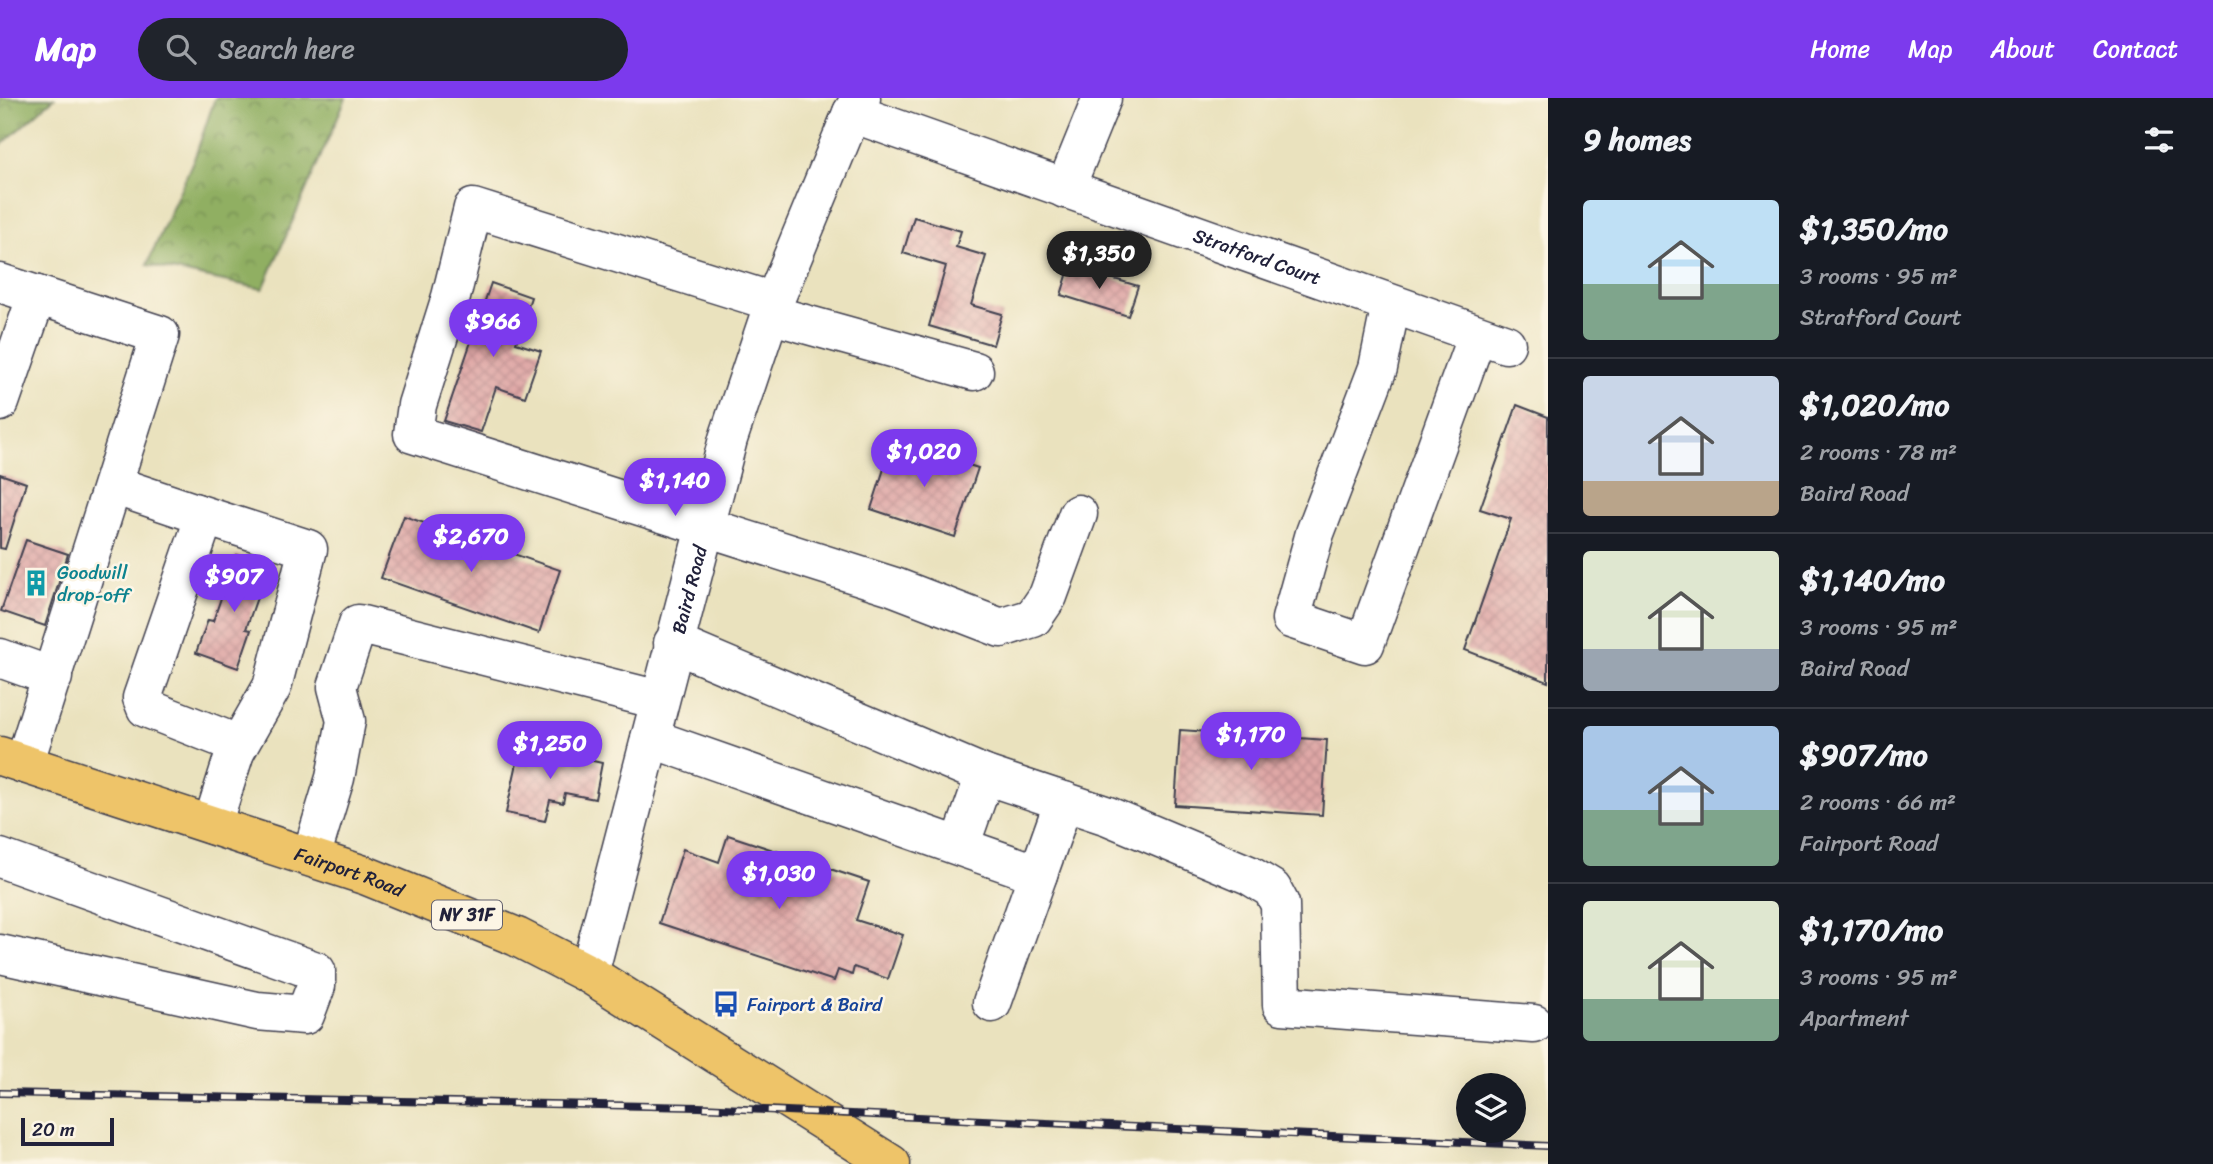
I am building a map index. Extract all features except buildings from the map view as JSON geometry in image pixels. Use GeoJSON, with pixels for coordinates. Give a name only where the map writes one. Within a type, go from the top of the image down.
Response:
{"type":"FeatureCollection","features":[{"type":"Feature","properties":{"kind":"main road","name":"Fairport Road"},"geometry":{"type":"LineString","coordinates":[[12,760],[312,857],[437,902],[517,937],[590,974],[891,1164]]}},
{"type":"Feature","properties":{"kind":"street"},"geometry":{"type":"LineString","coordinates":[[1065,189],[1102,98]]}},
{"type":"Feature","properties":{"kind":"street","name":"Stratford Court"},"geometry":{"type":"LineString","coordinates":[[856,106],[1065,189],[1391,304],[1491,340],[1365,644],[1291,619],[1315,533],[1378,368],[1391,304]]}},
{"type":"Feature","properties":{"kind":"street","name":"Baird Road"},"geometry":{"type":"LineString","coordinates":[[590,974],[704,525],[771,308],[856,106]]}},
{"type":"Feature","properties":{"kind":"street"},"geometry":{"type":"LineString","coordinates":[[974,371],[771,308],[473,208],[451,297],[417,405],[413,435],[892,586],[1001,628],[1034,618],[1048,596],[1078,514]]}},
{"type":"Feature","properties":{"kind":"street"},"geometry":{"type":"LineString","coordinates":[[0,283],[160,335],[52,677],[12,760]]}},
{"type":"Feature","properties":{"kind":"street"},"geometry":{"type":"LineString","coordinates":[[0,402],[37,295]]}},
{"type":"Feature","properties":{"kind":"street"},"geometry":{"type":"LineString","coordinates":[[113,485],[308,549],[272,687],[235,752],[212,825]]}},
{"type":"Feature","properties":{"kind":"street"},"geometry":{"type":"LineString","coordinates":[[196,513],[201,527],[142,698],[146,708],[230,741],[235,752]]}},
{"type":"Feature","properties":{"kind":"street"},"geometry":{"type":"LineString","coordinates":[[312,857],[335,778],[346,721],[337,687],[358,624],[659,700]]}},
{"type":"Feature","properties":{"kind":"street"},"geometry":{"type":"LineString","coordinates":[[673,643],[985,775],[1108,816],[1249,875],[1272,888],[1280,904],[1282,1005],[1534,1024]]}},
{"type":"Feature","properties":{"kind":"street"},"geometry":{"type":"LineString","coordinates":[[0,658],[52,677]]}},
{"type":"Feature","properties":{"kind":"street"},"geometry":{"type":"LineString","coordinates":[[650,738],[1038,874]]}},
{"type":"Feature","properties":{"kind":"street"},"geometry":{"type":"LineString","coordinates":[[960,846],[985,775]]}},
{"type":"Feature","properties":{"kind":"street"},"geometry":{"type":"LineString","coordinates":[[992,1003],[1064,801]]}},
{"type":"Feature","properties":{"kind":"street"},"geometry":{"type":"LineString","coordinates":[[0,858],[316,971],[316,985],[305,1015],[257,1011],[0,954]]}},
{"type":"Feature","properties":{"kind":"green space"},"geometry":{"type":"Polygon","coordinates":[[[0,98],[54,98],[0,146],[0,98]]]}},
{"type":"Feature","properties":{"kind":"green space"},"geometry":{"type":"Polygon","coordinates":[[[215,98],[346,98],[263,289],[147,265],[196,154],[215,98]]]}},
{"type":"Feature","properties":{"kind":"railway"},"geometry":{"type":"LineString","coordinates":[[0,1093],[699,1107],[1548,1146]]}},
{"type":"Feature","properties":{"kind":"place","name":"Goodwill drop-off"},"geometry":{"type":"Point","coordinates":[36,583]}},
{"type":"Feature","properties":{"kind":"place","name":"Fairport & Baird"},"geometry":{"type":"Point","coordinates":[726,1004]}}]}
